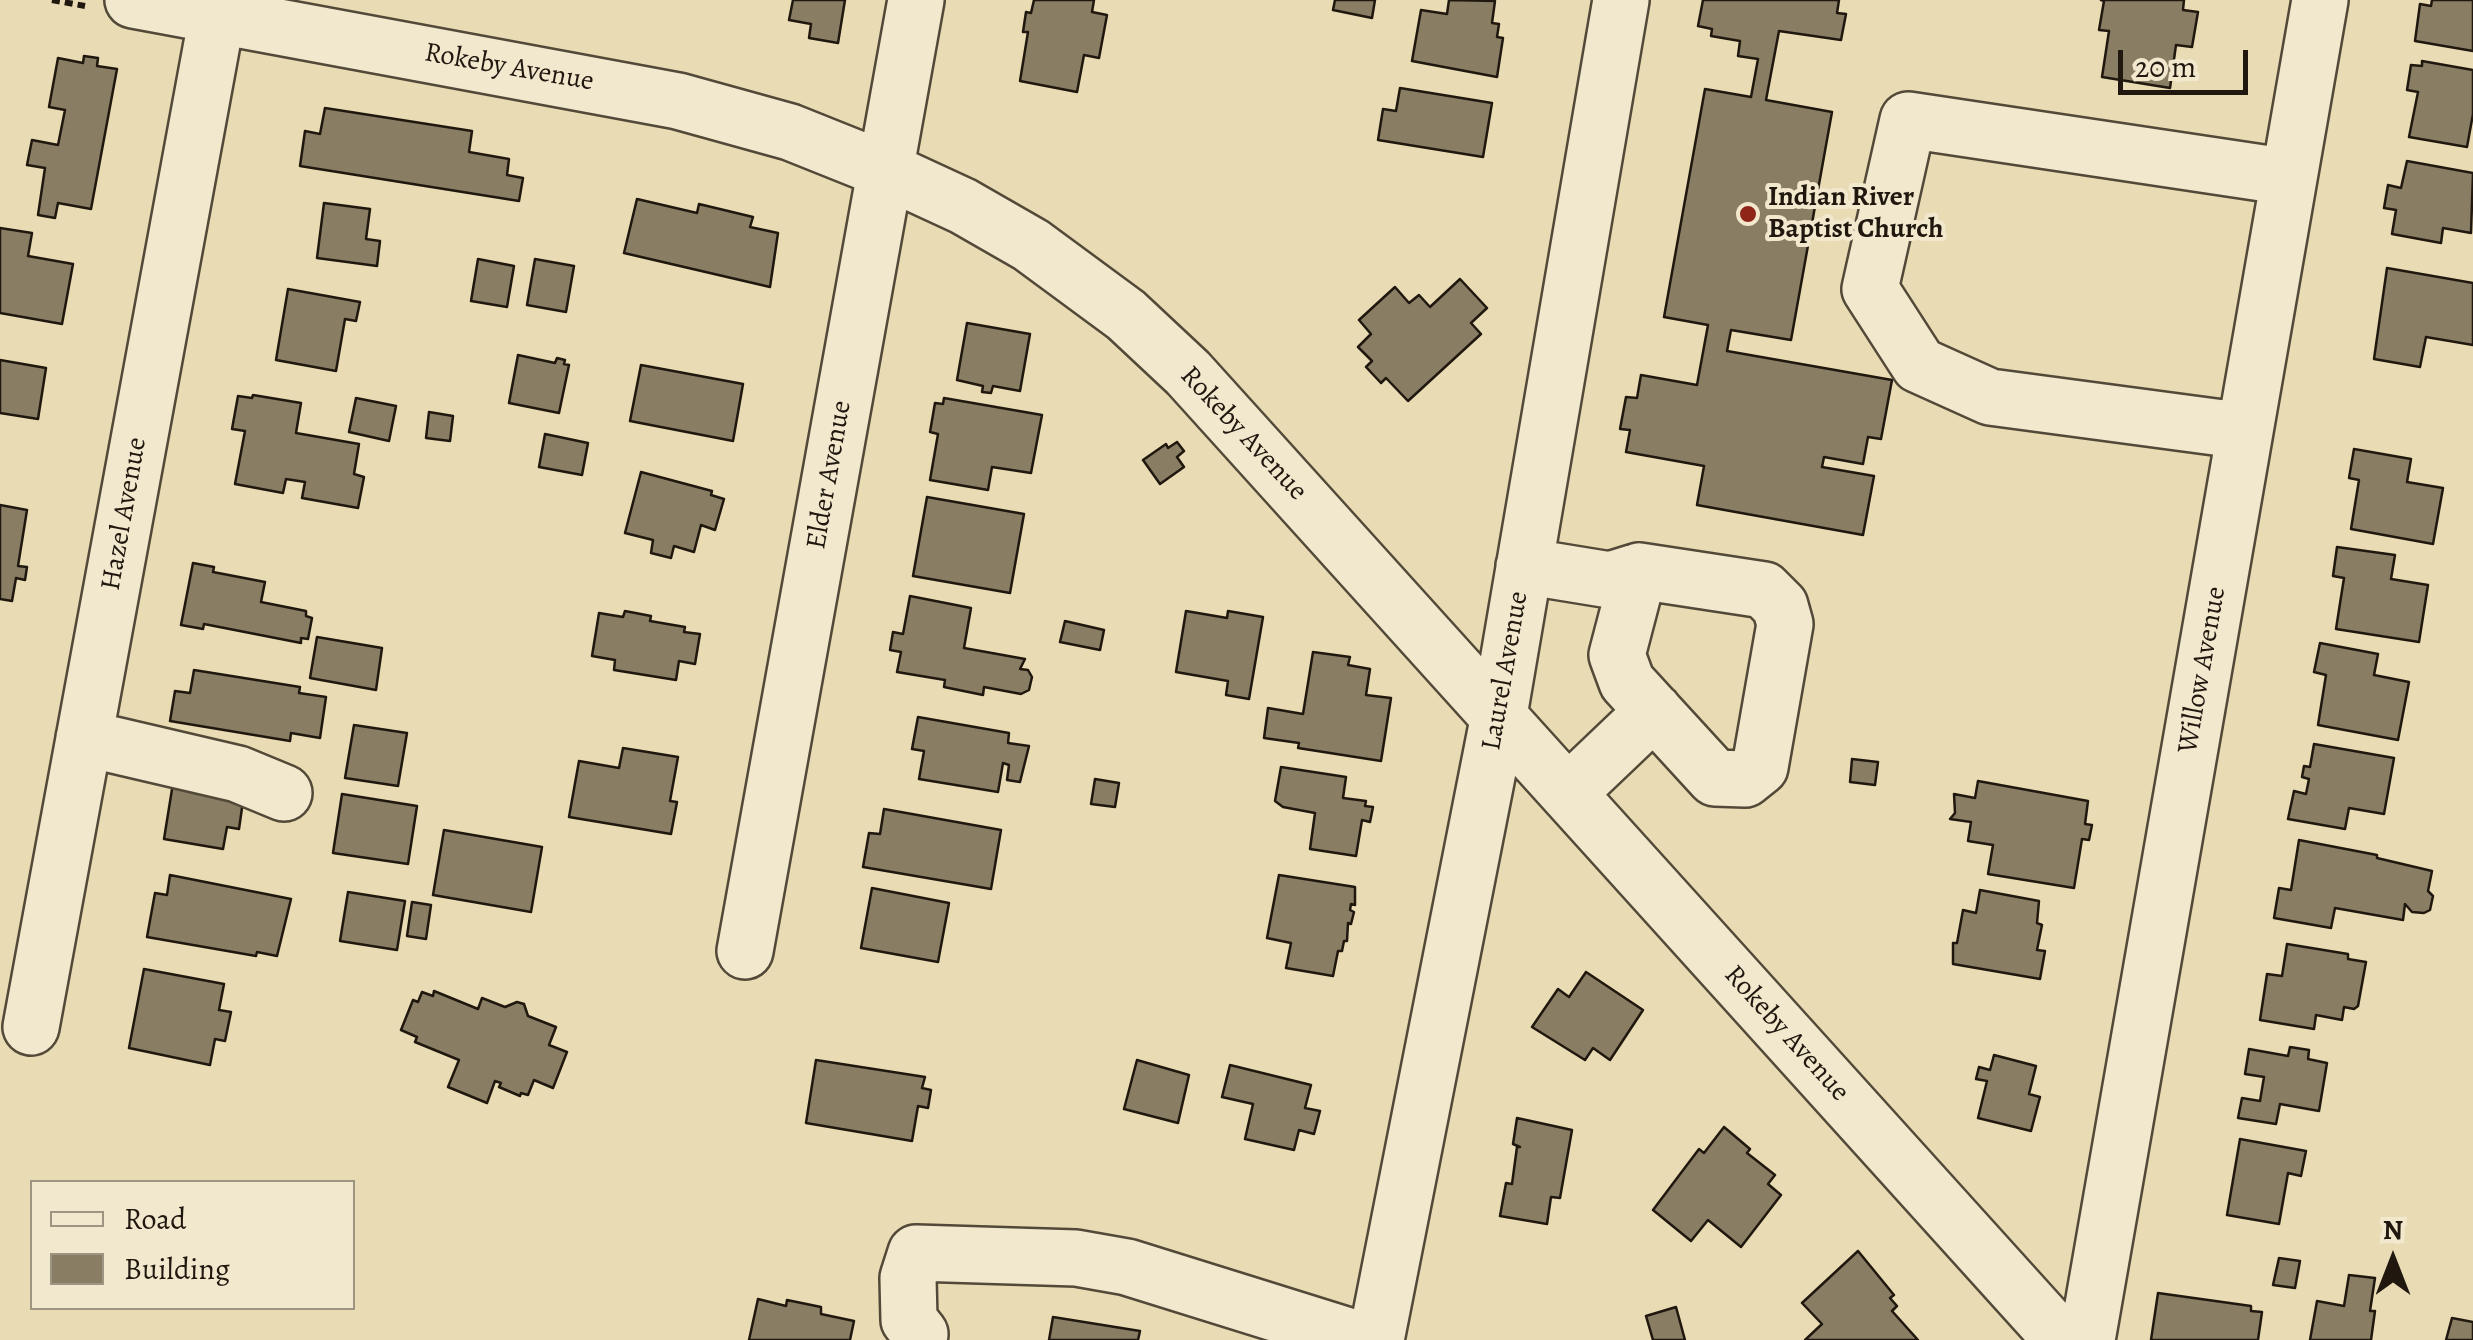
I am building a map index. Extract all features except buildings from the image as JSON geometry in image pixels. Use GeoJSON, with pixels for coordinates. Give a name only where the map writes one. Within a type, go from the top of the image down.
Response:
{"type":"FeatureCollection","features":[{"type":"Feature","properties":{"kind":"street","name":"Elder Avenue"},"geometry":{"type":"LineString","coordinates":[[744,951],[916,0]]}},
{"type":"Feature","properties":{"kind":"street","name":"Laurel Avenue"},"geometry":{"type":"LineString","coordinates":[[1376,1340],[1499,715],[1621,0]]}},
{"type":"Feature","properties":{"kind":"street","name":"Willow Avenue"},"geometry":{"type":"LineString","coordinates":[[2086,1340],[2320,0]]}},
{"type":"Feature","properties":{"kind":"street","name":"Rokeby Avenue"},"geometry":{"type":"LineString","coordinates":[[118,4],[218,7],[678,101],[790,132],[885,170],[963,206],[1031,245],[1126,315],[1188,372],[2062,1340]]}},
{"type":"Feature","properties":{"kind":"street","name":"Hazel Avenue"},"geometry":{"type":"LineString","coordinates":[[31,1028],[218,7]]}},
{"type":"Feature","properties":{"kind":"street"},"geometry":{"type":"LineString","coordinates":[[2244,431],[1990,397],[1919,366],[1870,289],[1908,120],[2289,177]]}},
{"type":"Feature","properties":{"kind":"street"},"geometry":{"type":"LineString","coordinates":[[1524,566],[1610,580],[1639,570],[1764,590],[1780,606],[1786,624],[1760,767],[1744,778],[1715,778],[1628,682],[1617,655],[1639,570]]}},
{"type":"Feature","properties":{"kind":"street"},"geometry":{"type":"LineString","coordinates":[[1569,792],[1654,711]]}},
{"type":"Feature","properties":{"kind":"street"},"geometry":{"type":"LineString","coordinates":[[84,738],[238,774],[284,793]]}},
{"type":"Feature","properties":{"kind":"street"},"geometry":{"type":"LineString","coordinates":[[920,1334],[909,1320],[908,1278],[916,1253],[1076,1258],[1127,1267],[1362,1340]]}},
{"type":"Feature","properties":{"kind":"path"},"geometry":{"type":"LineString","coordinates":[[52,0],[118,4]]}},
{"type":"Feature","properties":{"kind":"place","name":"Indian River Baptist Church"},"geometry":{"type":"Point","coordinates":[1748,214]}}]}
